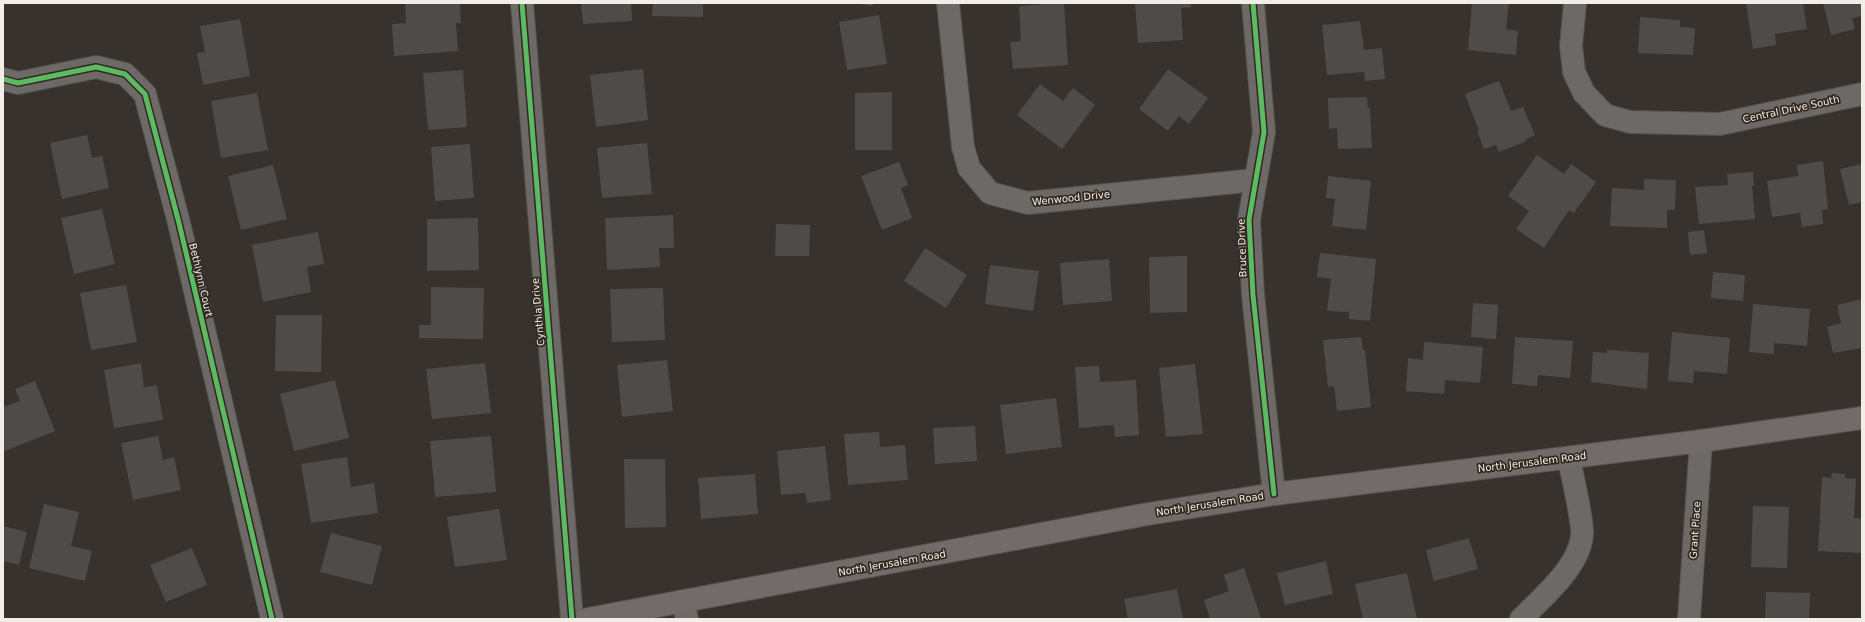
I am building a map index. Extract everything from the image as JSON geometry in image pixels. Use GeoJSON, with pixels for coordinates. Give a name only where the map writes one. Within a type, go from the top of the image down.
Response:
{"type":"FeatureCollection","features":[{"type":"Feature","properties":{"kind":"main road","name":"North Jerusalem Road"},"geometry":{"type":"LineString","coordinates":[[588,619],[685,610],[1148,514],[1274,494],[1701,441],[1862,418]]}},
{"type":"Feature","properties":{"kind":"street","name":"Cynthia Drive"},"geometry":{"type":"LineString","coordinates":[[522,3],[572,619]]}},
{"type":"Feature","properties":{"kind":"street","name":"Wenwood Drive"},"geometry":{"type":"LineString","coordinates":[[948,3],[963,147],[969,168],[990,193],[1028,203],[1255,180]]}},
{"type":"Feature","properties":{"kind":"street","name":"Bruce Drive"},"geometry":{"type":"LineString","coordinates":[[1253,3],[1264,132],[1249,220],[1253,295],[1274,494]]}},
{"type":"Feature","properties":{"kind":"street","name":"Central Drive South"},"geometry":{"type":"LineString","coordinates":[[1575,3],[1571,46],[1574,72],[1584,94],[1605,115],[1637,122],[1720,124],[1862,94]]}},
{"type":"Feature","properties":{"kind":"street","name":"Bethlynn Court"},"geometry":{"type":"LineString","coordinates":[[3,80],[18,83],[96,67],[125,74],[145,94],[179,223],[272,619]]}},
{"type":"Feature","properties":{"kind":"street","name":"Grant Place"},"geometry":{"type":"LineString","coordinates":[[1689,619],[1701,441]]}},
{"type":"Feature","properties":{"kind":"street"},"geometry":{"type":"LineString","coordinates":[[1521,619],[1559,581],[1579,550],[1582,531],[1569,458]]}},
{"type":"Feature","properties":{"kind":"building"},"geometry":{"type":"Polygon","coordinates":[[[405,3],[460,3],[461,23],[456,23],[458,51],[394,56],[392,24],[406,23],[405,3]]]}},
{"type":"Feature","properties":{"kind":"building"},"geometry":{"type":"Polygon","coordinates":[[[581,3],[631,3],[632,21],[583,24],[581,3]]]}},
{"type":"Feature","properties":{"kind":"building"},"geometry":{"type":"Polygon","coordinates":[[[653,3],[703,3],[703,17],[652,16],[653,3]]]}},
{"type":"Feature","properties":{"kind":"building"},"geometry":{"type":"Polygon","coordinates":[[[855,3],[873,3],[872,6],[855,3]]]}},
{"type":"Feature","properties":{"kind":"building"},"geometry":{"type":"Polygon","coordinates":[[[1064,3],[1068,65],[1013,69],[1010,42],[1021,41],[1019,6],[1064,3]]]}},
{"type":"Feature","properties":{"kind":"building"},"geometry":{"type":"Polygon","coordinates":[[[1135,3],[1191,3],[1191,7],[1181,8],[1183,40],[1138,43],[1135,3]]]}},
{"type":"Feature","properties":{"kind":"building"},"geometry":{"type":"Polygon","coordinates":[[[1472,3],[1509,3],[1506,29],[1518,31],[1516,55],[1468,50],[1472,3]]]}},
{"type":"Feature","properties":{"kind":"building"},"geometry":{"type":"Polygon","coordinates":[[[1746,3],[1803,3],[1807,29],[1775,34],[1776,45],[1753,49],[1746,3]]]}},
{"type":"Feature","properties":{"kind":"building"},"geometry":{"type":"Polygon","coordinates":[[[1823,3],[1862,3],[1862,16],[1852,18],[1855,29],[1831,35],[1823,3]]]}},
{"type":"Feature","properties":{"kind":"building"},"geometry":{"type":"Polygon","coordinates":[[[879,15],[887,64],[847,70],[839,22],[879,15]]]}},
{"type":"Feature","properties":{"kind":"building"},"geometry":{"type":"Polygon","coordinates":[[[1640,17],[1680,20],[1680,27],[1695,28],[1693,55],[1638,53],[1640,17]]]}},
{"type":"Feature","properties":{"kind":"building"},"geometry":{"type":"Polygon","coordinates":[[[240,19],[250,76],[203,85],[197,53],[205,52],[200,26],[240,19]]]}},
{"type":"Feature","properties":{"kind":"building"},"geometry":{"type":"Polygon","coordinates":[[[1360,21],[1364,50],[1382,48],[1385,79],[1365,81],[1364,72],[1327,75],[1322,25],[1360,21]]]}},
{"type":"Feature","properties":{"kind":"building"},"geometry":{"type":"Polygon","coordinates":[[[643,69],[648,120],[596,127],[590,75],[643,69]]]}},
{"type":"Feature","properties":{"kind":"building"},"geometry":{"type":"Polygon","coordinates":[[[1168,69],[1208,98],[1189,124],[1179,116],[1168,131],[1139,109],[1168,69]]]}},
{"type":"Feature","properties":{"kind":"building"},"geometry":{"type":"Polygon","coordinates":[[[463,70],[467,127],[428,130],[423,73],[463,70]]]}},
{"type":"Feature","properties":{"kind":"building"},"geometry":{"type":"Polygon","coordinates":[[[1499,81],[1511,111],[1523,107],[1535,135],[1526,139],[1527,141],[1499,152],[1496,145],[1484,149],[1465,94],[1499,81]]]}},
{"type":"Feature","properties":{"kind":"building"},"geometry":{"type":"Polygon","coordinates":[[[1040,84],[1063,101],[1073,88],[1095,105],[1062,149],[1017,115],[1040,84]]]}},
{"type":"Feature","properties":{"kind":"building"},"geometry":{"type":"Polygon","coordinates":[[[892,92],[892,150],[855,150],[855,93],[892,92]]]}},
{"type":"Feature","properties":{"kind":"building"},"geometry":{"type":"Polygon","coordinates":[[[257,93],[268,150],[221,158],[211,101],[257,93]]]}},
{"type":"Feature","properties":{"kind":"building"},"geometry":{"type":"Polygon","coordinates":[[[1367,97],[1368,108],[1370,108],[1372,148],[1338,149],[1337,128],[1329,129],[1328,98],[1367,97]]]}},
{"type":"Feature","properties":{"kind":"building"},"geometry":{"type":"Polygon","coordinates":[[[87,135],[92,158],[102,156],[109,188],[62,199],[50,143],[87,135]]]}},
{"type":"Feature","properties":{"kind":"building"},"geometry":{"type":"Polygon","coordinates":[[[647,143],[652,194],[602,198],[597,148],[647,143]]]}},
{"type":"Feature","properties":{"kind":"building"},"geometry":{"type":"Polygon","coordinates":[[[470,144],[474,198],[435,201],[431,147],[470,144]]]}},
{"type":"Feature","properties":{"kind":"building"},"geometry":{"type":"Polygon","coordinates":[[[1537,155],[1564,174],[1571,164],[1596,182],[1574,213],[1569,210],[1544,248],[1516,229],[1529,211],[1508,196],[1537,155]]]}},
{"type":"Feature","properties":{"kind":"building"},"geometry":{"type":"Polygon","coordinates":[[[1823,161],[1828,209],[1822,210],[1823,224],[1802,227],[1800,213],[1772,217],[1767,181],[1798,176],[1797,165],[1823,161]]]}},
{"type":"Feature","properties":{"kind":"building"},"geometry":{"type":"Polygon","coordinates":[[[899,162],[908,185],[901,188],[912,218],[882,230],[861,176],[899,162]]]}},
{"type":"Feature","properties":{"kind":"building"},"geometry":{"type":"Polygon","coordinates":[[[1862,164],[1862,202],[1849,205],[1840,169],[1862,164]]]}},
{"type":"Feature","properties":{"kind":"building"},"geometry":{"type":"Polygon","coordinates":[[[273,165],[287,219],[241,230],[228,176],[273,165]]]}},
{"type":"Feature","properties":{"kind":"building"},"geometry":{"type":"Polygon","coordinates":[[[1753,172],[1754,186],[1752,186],[1755,219],[1699,224],[1695,187],[1728,185],[1727,174],[1753,172]]]}},
{"type":"Feature","properties":{"kind":"building"},"geometry":{"type":"Polygon","coordinates":[[[1328,176],[1371,181],[1366,230],[1332,226],[1335,199],[1326,198],[1328,176]]]}},
{"type":"Feature","properties":{"kind":"building"},"geometry":{"type":"Polygon","coordinates":[[[1644,179],[1676,180],[1675,210],[1667,210],[1667,228],[1610,226],[1612,188],[1644,190],[1644,179]]]}},
{"type":"Feature","properties":{"kind":"building"},"geometry":{"type":"Polygon","coordinates":[[[102,209],[115,264],[74,274],[61,218],[102,209]]]}},
{"type":"Feature","properties":{"kind":"building"},"geometry":{"type":"Polygon","coordinates":[[[673,215],[674,248],[659,248],[660,267],[607,270],[605,218],[673,215]]]}},
{"type":"Feature","properties":{"kind":"building"},"geometry":{"type":"Polygon","coordinates":[[[478,218],[479,270],[427,271],[427,219],[478,218]]]}},
{"type":"Feature","properties":{"kind":"building"},"geometry":{"type":"Polygon","coordinates":[[[776,224],[810,225],[809,256],[775,256],[776,224]]]}},
{"type":"Feature","properties":{"kind":"building"},"geometry":{"type":"Polygon","coordinates":[[[1704,230],[1707,253],[1690,255],[1688,232],[1704,230]]]}},
{"type":"Feature","properties":{"kind":"building"},"geometry":{"type":"Polygon","coordinates":[[[318,232],[324,264],[307,267],[311,292],[263,302],[252,245],[318,232]]]}},
{"type":"Feature","properties":{"kind":"building"},"geometry":{"type":"Polygon","coordinates":[[[925,248],[967,275],[946,308],[904,281],[925,248]]]}},
{"type":"Feature","properties":{"kind":"building"},"geometry":{"type":"Polygon","coordinates":[[[1320,253],[1376,259],[1370,321],[1349,319],[1349,312],[1327,311],[1331,279],[1317,277],[1320,253]]]}},
{"type":"Feature","properties":{"kind":"building"},"geometry":{"type":"Polygon","coordinates":[[[1187,256],[1187,312],[1150,313],[1149,257],[1187,256]]]}},
{"type":"Feature","properties":{"kind":"building"},"geometry":{"type":"Polygon","coordinates":[[[1109,259],[1112,301],[1063,305],[1060,263],[1109,259]]]}},
{"type":"Feature","properties":{"kind":"building"},"geometry":{"type":"Polygon","coordinates":[[[990,265],[1039,271],[1033,311],[985,304],[990,265]]]}},
{"type":"Feature","properties":{"kind":"building"},"geometry":{"type":"Polygon","coordinates":[[[1713,272],[1745,275],[1743,301],[1711,298],[1713,272]]]}},
{"type":"Feature","properties":{"kind":"building"},"geometry":{"type":"Polygon","coordinates":[[[126,285],[137,342],[91,350],[80,293],[126,285]]]}},
{"type":"Feature","properties":{"kind":"building"},"geometry":{"type":"Polygon","coordinates":[[[431,287],[484,288],[483,339],[419,338],[419,325],[431,325],[431,287]]]}},
{"type":"Feature","properties":{"kind":"building"},"geometry":{"type":"Polygon","coordinates":[[[663,288],[665,340],[612,342],[610,289],[663,288]]]}},
{"type":"Feature","properties":{"kind":"building"},"geometry":{"type":"Polygon","coordinates":[[[1862,299],[1862,348],[1833,353],[1827,327],[1841,323],[1837,305],[1862,299]]]}},
{"type":"Feature","properties":{"kind":"building"},"geometry":{"type":"Polygon","coordinates":[[[1473,303],[1498,305],[1496,339],[1471,337],[1473,303]]]}},
{"type":"Feature","properties":{"kind":"building"},"geometry":{"type":"Polygon","coordinates":[[[1753,304],[1810,309],[1807,346],[1774,343],[1774,354],[1749,352],[1753,304]]]}},
{"type":"Feature","properties":{"kind":"building"},"geometry":{"type":"Polygon","coordinates":[[[276,315],[322,315],[321,372],[275,371],[276,315]]]}},
{"type":"Feature","properties":{"kind":"building"},"geometry":{"type":"Polygon","coordinates":[[[1672,332],[1730,338],[1727,374],[1694,371],[1693,383],[1668,381],[1672,332]]]}},
{"type":"Feature","properties":{"kind":"building"},"geometry":{"type":"Polygon","coordinates":[[[1361,337],[1363,350],[1365,350],[1371,407],[1337,411],[1334,386],[1328,387],[1323,340],[1361,337]]]}},
{"type":"Feature","properties":{"kind":"building"},"geometry":{"type":"Polygon","coordinates":[[[1515,337],[1573,341],[1570,378],[1538,375],[1537,386],[1512,384],[1515,337]]]}},
{"type":"Feature","properties":{"kind":"building"},"geometry":{"type":"Polygon","coordinates":[[[1424,342],[1483,347],[1480,383],[1445,380],[1444,394],[1406,391],[1408,358],[1423,360],[1424,342]]]}},
{"type":"Feature","properties":{"kind":"building"},"geometry":{"type":"Polygon","coordinates":[[[1607,350],[1649,353],[1647,389],[1591,382],[1593,352],[1607,353],[1607,350]]]}},
{"type":"Feature","properties":{"kind":"building"},"geometry":{"type":"Polygon","coordinates":[[[667,360],[673,411],[622,417],[617,365],[667,360]]]}},
{"type":"Feature","properties":{"kind":"building"},"geometry":{"type":"Polygon","coordinates":[[[141,363],[144,387],[157,385],[163,420],[114,428],[104,370],[141,363]]]}},
{"type":"Feature","properties":{"kind":"building"},"geometry":{"type":"Polygon","coordinates":[[[485,363],[491,413],[432,419],[426,369],[485,363]]]}},
{"type":"Feature","properties":{"kind":"building"},"geometry":{"type":"Polygon","coordinates":[[[1195,364],[1203,434],[1166,437],[1159,368],[1195,364]]]}},
{"type":"Feature","properties":{"kind":"building"},"geometry":{"type":"Polygon","coordinates":[[[1099,366],[1100,382],[1136,380],[1139,435],[1115,437],[1114,425],[1079,428],[1075,367],[1099,366]]]}},
{"type":"Feature","properties":{"kind":"building"},"geometry":{"type":"Polygon","coordinates":[[[335,380],[349,438],[294,451],[280,394],[335,380]]]}},
{"type":"Feature","properties":{"kind":"building"},"geometry":{"type":"Polygon","coordinates":[[[35,381],[55,431],[5,451],[3,445],[3,407],[20,401],[15,389],[35,381]]]}},
{"type":"Feature","properties":{"kind":"building"},"geometry":{"type":"Polygon","coordinates":[[[1056,398],[1062,447],[1006,454],[1000,405],[1056,398]]]}},
{"type":"Feature","properties":{"kind":"building"},"geometry":{"type":"Polygon","coordinates":[[[975,426],[977,461],[935,464],[933,428],[975,426]]]}},
{"type":"Feature","properties":{"kind":"building"},"geometry":{"type":"Polygon","coordinates":[[[879,432],[880,447],[905,445],[908,480],[848,485],[844,434],[879,432]]]}},
{"type":"Feature","properties":{"kind":"building"},"geometry":{"type":"Polygon","coordinates":[[[158,436],[163,460],[174,457],[181,490],[133,500],[121,443],[158,436]]]}},
{"type":"Feature","properties":{"kind":"building"},"geometry":{"type":"Polygon","coordinates":[[[491,436],[496,492],[435,497],[430,441],[491,436]]]}},
{"type":"Feature","properties":{"kind":"building"},"geometry":{"type":"Polygon","coordinates":[[[825,446],[831,500],[807,503],[805,493],[781,495],[777,451],[825,446]]]}},
{"type":"Feature","properties":{"kind":"building"},"geometry":{"type":"Polygon","coordinates":[[[347,457],[351,487],[374,483],[378,513],[311,523],[301,464],[347,457]]]}},
{"type":"Feature","properties":{"kind":"building"},"geometry":{"type":"Polygon","coordinates":[[[624,459],[665,459],[666,527],[625,528],[624,459]]]}},
{"type":"Feature","properties":{"kind":"building"},"geometry":{"type":"Polygon","coordinates":[[[1832,473],[1845,474],[1845,478],[1856,479],[1854,518],[1862,519],[1862,553],[1818,551],[1822,477],[1831,478],[1832,473]]]}},
{"type":"Feature","properties":{"kind":"building"},"geometry":{"type":"Polygon","coordinates":[[[755,474],[758,514],[701,519],[698,478],[755,474]]]}},
{"type":"Feature","properties":{"kind":"building"},"geometry":{"type":"Polygon","coordinates":[[[44,504],[79,512],[71,546],[92,551],[85,581],[29,568],[44,504]]]}},
{"type":"Feature","properties":{"kind":"building"},"geometry":{"type":"Polygon","coordinates":[[[1753,506],[1789,507],[1787,568],[1751,567],[1753,506]]]}},
{"type":"Feature","properties":{"kind":"building"},"geometry":{"type":"Polygon","coordinates":[[[499,509],[507,560],[455,567],[447,517],[499,509]]]}},
{"type":"Feature","properties":{"kind":"building"},"geometry":{"type":"Polygon","coordinates":[[[3,526],[27,532],[19,565],[3,561],[3,526]]]}},
{"type":"Feature","properties":{"kind":"building"},"geometry":{"type":"Polygon","coordinates":[[[331,533],[382,546],[372,585],[320,572],[331,533]]]}},
{"type":"Feature","properties":{"kind":"building"},"geometry":{"type":"Polygon","coordinates":[[[1469,538],[1478,569],[1434,581],[1426,550],[1469,538]]]}},
{"type":"Feature","properties":{"kind":"building"},"geometry":{"type":"Polygon","coordinates":[[[192,548],[207,585],[166,602],[150,565],[192,548]]]}},
{"type":"Feature","properties":{"kind":"building"},"geometry":{"type":"Polygon","coordinates":[[[1326,561],[1333,594],[1285,605],[1277,573],[1326,561]]]}},
{"type":"Feature","properties":{"kind":"building"},"geometry":{"type":"Polygon","coordinates":[[[1244,568],[1261,618],[1210,619],[1204,600],[1229,591],[1224,575],[1244,568]]]}},
{"type":"Feature","properties":{"kind":"building"},"geometry":{"type":"Polygon","coordinates":[[[1407,573],[1417,619],[1363,619],[1355,584],[1407,573]]]}},
{"type":"Feature","properties":{"kind":"building"},"geometry":{"type":"Polygon","coordinates":[[[1177,589],[1183,619],[1128,619],[1124,599],[1177,589]]]}},
{"type":"Feature","properties":{"kind":"building"},"geometry":{"type":"Polygon","coordinates":[[[1766,592],[1810,593],[1809,619],[1765,619],[1766,592]]]}},
{"type":"Feature","properties":{"kind":"cycle path"},"geometry":{"type":"LineString","coordinates":[[522,3],[572,619]]}},
{"type":"Feature","properties":{"kind":"cycle path"},"geometry":{"type":"LineString","coordinates":[[1253,3],[1264,132],[1249,220],[1253,295],[1274,494]]}},
{"type":"Feature","properties":{"kind":"cycle path"},"geometry":{"type":"LineString","coordinates":[[3,79],[18,83],[96,67],[125,74],[145,94],[179,223],[272,619]]}}]}
